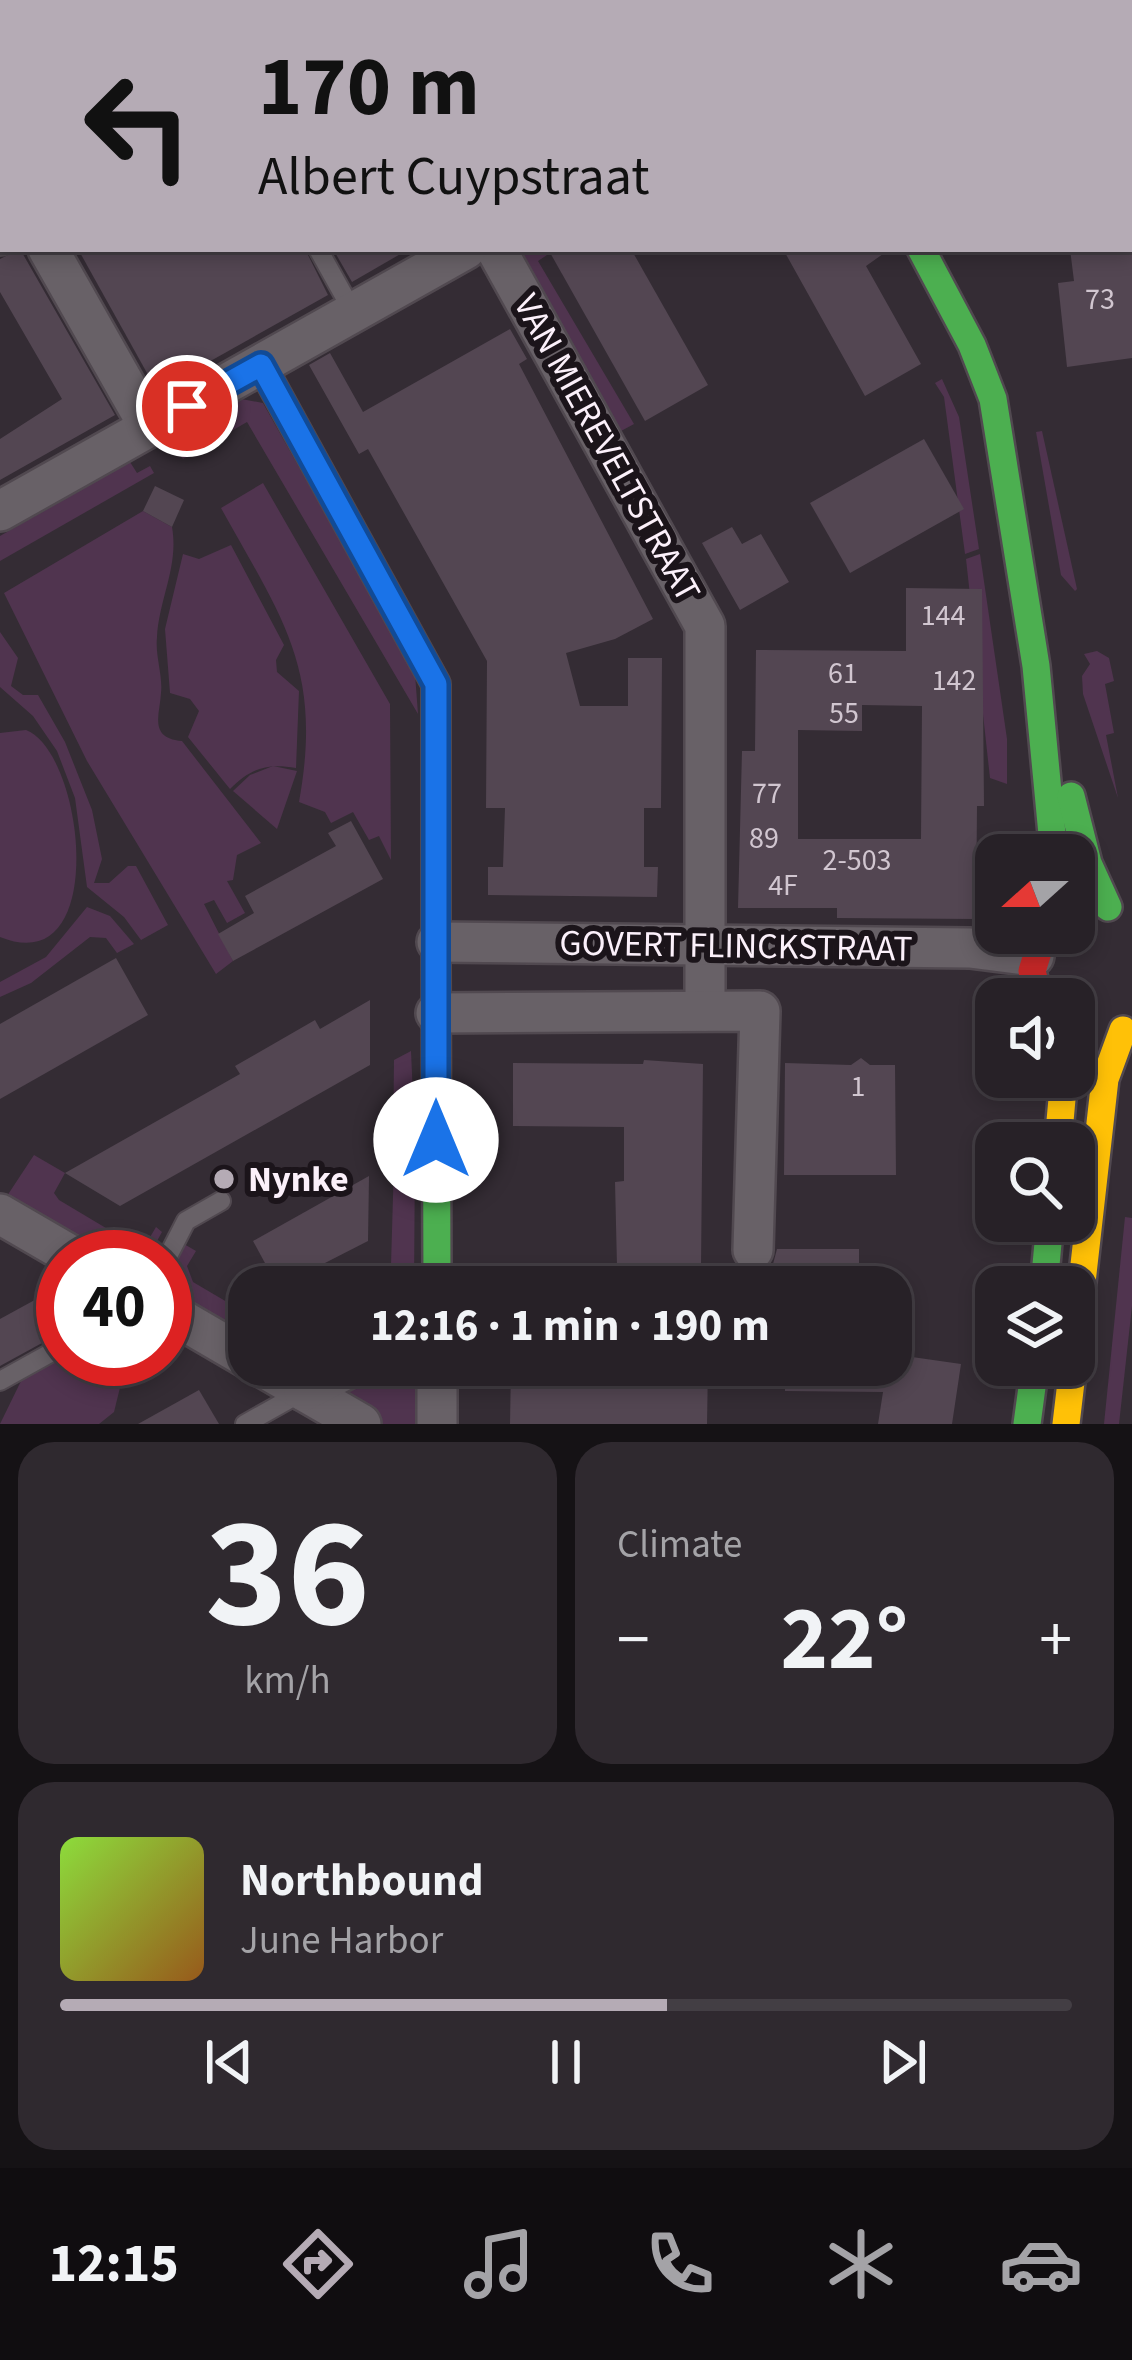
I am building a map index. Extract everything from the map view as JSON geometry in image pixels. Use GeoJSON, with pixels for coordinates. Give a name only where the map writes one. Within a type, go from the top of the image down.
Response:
{"type":"FeatureCollection","features":[{"type":"Feature","properties":{"kind":"main road"},"geometry":{"type":"LineString","coordinates":[[922,252],[972,345],[993,399],[1036,666],[1052,834]]}},
{"type":"Feature","properties":{"kind":"main road"},"geometry":{"type":"LineString","coordinates":[[261,365],[436,684],[437,1266]]}},
{"type":"Feature","properties":{"kind":"main road"},"geometry":{"type":"LineString","coordinates":[[1036,666],[1088,863],[1107,911]]}},
{"type":"Feature","properties":{"kind":"main road"},"geometry":{"type":"LineString","coordinates":[[1095,1034],[1127,1028]]}},
{"type":"Feature","properties":{"kind":"main road"},"geometry":{"type":"LineString","coordinates":[[1084,1266],[1105,1079],[1127,1028]]}},
{"type":"Feature","properties":{"kind":"main road"},"geometry":{"type":"LineString","coordinates":[[1027,1424],[1032,1386]]}},
{"type":"Feature","properties":{"kind":"main road"},"geometry":{"type":"LineString","coordinates":[[1066,1424],[1070,1386]]}},
{"type":"Feature","properties":{"kind":"street"},"geometry":{"type":"LineString","coordinates":[[50,252],[149,427]]}},
{"type":"Feature","properties":{"kind":"street"},"geometry":{"type":"LineString","coordinates":[[0,511],[461,252]]}},
{"type":"Feature","properties":{"kind":"street","name":"VAN MIEREVELTSTRAAT"},"geometry":{"type":"LineString","coordinates":[[498,252],[705,626],[705,1010]]}},
{"type":"Feature","properties":{"kind":"street","name":"GOVERT FLINCKSTRAAT"},"geometry":{"type":"LineString","coordinates":[[437,942],[975,948]]}},
{"type":"Feature","properties":{"kind":"street","name":"GOVERT FLINCKSTRAAT"},"geometry":{"type":"LineString","coordinates":[[436,1013],[760,1011],[753,1250]]}},
{"type":"Feature","properties":{"kind":"street"},"geometry":{"type":"LineString","coordinates":[[0,1214],[36,1235]]}},
{"type":"Feature","properties":{"kind":"street"},"geometry":{"type":"LineString","coordinates":[[192,1326],[228,1347]]}},
{"type":"Feature","properties":{"kind":"street"},"geometry":{"type":"LineString","coordinates":[[295,1386],[361,1424]]}},
{"type":"Feature","properties":{"kind":"street"},"geometry":{"type":"LineString","coordinates":[[304,1391],[314,1386]]}},
{"type":"Feature","properties":{"kind":"street"},"geometry":{"type":"LineString","coordinates":[[437,1386],[437,1424]]}},
{"type":"Feature","properties":{"kind":"lane"},"geometry":{"type":"LineString","coordinates":[[320,252],[353,312]]}},
{"type":"Feature","properties":{"kind":"lane"},"geometry":{"type":"LineString","coordinates":[[181,1230],[186,1221],[221,1201]]}},
{"type":"Feature","properties":{"kind":"lane"},"geometry":{"type":"LineString","coordinates":[[0,1381],[36,1361]]}},
{"type":"Feature","properties":{"kind":"lane"},"geometry":{"type":"LineString","coordinates":[[245,1424],[304,1391]]}},
{"type":"Feature","properties":{"kind":"shaded area"},"geometry":{"type":"Polygon","coordinates":[[[520,252],[552,252],[538,261],[634,424],[621,431],[520,252]]]}},
{"type":"Feature","properties":{"kind":"shaded area"},"geometry":{"type":"Polygon","coordinates":[[[942,379],[959,417],[979,549],[965,554],[944,397],[935,383],[942,379]]]}},
{"type":"Feature","properties":{"kind":"shaded area"},"geometry":{"type":"Polygon","coordinates":[[[241,399],[263,403],[415,674],[418,714],[247,422],[183,459],[168,440],[241,399]]]}},
{"type":"Feature","properties":{"kind":"shaded area"},"geometry":{"type":"Polygon","coordinates":[[[1042,431],[1075,591],[1061,575],[1036,432],[1042,431]]]}},
{"type":"Feature","properties":{"kind":"shaded area"},"geometry":{"type":"Polygon","coordinates":[[[130,462],[137,473],[150,466],[154,473],[0,561],[0,536],[130,462]]]}},
{"type":"Feature","properties":{"kind":"shaded area"},"geometry":{"type":"Polygon","coordinates":[[[263,483],[390,704],[391,860],[379,836],[369,840],[353,812],[331,823],[325,812],[299,802],[306,716],[301,680],[279,615],[221,508],[263,483]]]}},
{"type":"Feature","properties":{"kind":"shaded area"},"geometry":{"type":"Polygon","coordinates":[[[143,511],[172,527],[171,569],[157,637],[160,730],[182,741],[261,843],[237,855],[233,880],[227,881],[245,913],[227,923],[214,900],[204,904],[233,961],[216,974],[87,761],[4,593],[143,511]]]}},
{"type":"Feature","properties":{"kind":"shaded area"},"geometry":{"type":"Polygon","coordinates":[[[231,545],[284,645],[276,660],[277,672],[299,691],[296,768],[260,769],[230,789],[188,737],[199,711],[190,699],[170,693],[165,629],[183,554],[199,559],[231,545]]]}},
{"type":"Feature","properties":{"kind":"shaded area"},"geometry":{"type":"Polygon","coordinates":[[[980,554],[1007,739],[1007,784],[990,778],[966,559],[980,554]]]}},
{"type":"Feature","properties":{"kind":"shaded area"},"geometry":{"type":"Polygon","coordinates":[[[0,632],[18,658],[11,686],[23,695],[38,695],[65,742],[92,810],[102,859],[94,883],[109,883],[128,866],[136,866],[168,925],[141,940],[124,917],[87,887],[75,798],[57,751],[33,716],[0,687],[0,632]]]}},
{"type":"Feature","properties":{"kind":"shaded area"},"geometry":{"type":"Polygon","coordinates":[[[1097,651],[1109,658],[1114,681],[1105,684],[1114,733],[1106,735],[1118,798],[1083,694],[1082,676],[1090,664],[1084,654],[1097,651]]]}},
{"type":"Feature","properties":{"kind":"shaded area"},"geometry":{"type":"Polygon","coordinates":[[[26,730],[46,747],[62,778],[73,817],[76,859],[72,897],[59,927],[35,942],[0,937],[0,733],[26,730]]]}},
{"type":"Feature","properties":{"kind":"shaded area"},"geometry":{"type":"Polygon","coordinates":[[[273,766],[297,771],[277,829],[233,791],[250,775],[273,766]]]}},
{"type":"Feature","properties":{"kind":"shaded area"},"geometry":{"type":"Polygon","coordinates":[[[87,907],[110,916],[134,944],[117,953],[106,938],[90,937],[31,983],[0,997],[0,982],[46,957],[87,907]]]}},
{"type":"Feature","properties":{"kind":"shaded area"},"geometry":{"type":"Polygon","coordinates":[[[411,1051],[415,1141],[393,1154],[394,1060],[411,1051]]]}},
{"type":"Feature","properties":{"kind":"shaded area"},"geometry":{"type":"Polygon","coordinates":[[[415,1151],[414,1266],[389,1266],[394,1162],[415,1151]]]}},
{"type":"Feature","properties":{"kind":"shaded area"},"geometry":{"type":"Polygon","coordinates":[[[34,1155],[65,1173],[54,1193],[59,1200],[109,1230],[55,1230],[9,1203],[7,1196],[34,1155]]]}},
{"type":"Feature","properties":{"kind":"shaded area"},"geometry":{"type":"Polygon","coordinates":[[[1125,1217],[1132,1218],[1132,1306],[1119,1424],[1104,1424],[1125,1217]]]}},
{"type":"Feature","properties":{"kind":"shaded area"},"geometry":{"type":"Polygon","coordinates":[[[192,1279],[228,1303],[228,1332],[192,1310],[192,1279]]]}},
{"type":"Feature","properties":{"kind":"shaded area"},"geometry":{"type":"Polygon","coordinates":[[[36,1371],[36,1386],[120,1386],[114,1412],[99,1424],[0,1424],[22,1379],[36,1371]]]}},
{"type":"Feature","properties":{"kind":"shaded area"},"geometry":{"type":"Polygon","coordinates":[[[351,1386],[418,1386],[418,1424],[382,1424],[346,1397],[351,1386]]]}},
{"type":"Feature","properties":{"kind":"building"},"geometry":{"type":"Polygon","coordinates":[[[22,252],[115,415],[0,480],[0,439],[62,399],[0,292],[0,259],[22,252]]]}},
{"type":"Feature","properties":{"kind":"building"},"geometry":{"type":"Polygon","coordinates":[[[80,252],[306,252],[328,295],[157,391],[80,252]]]}},
{"type":"Feature","properties":{"kind":"building"},"geometry":{"type":"Polygon","coordinates":[[[335,252],[404,252],[352,282],[335,252]]]}},
{"type":"Feature","properties":{"kind":"building"},"geometry":{"type":"Polygon","coordinates":[[[550,252],[633,252],[708,385],[645,421],[550,252]]]}},
{"type":"Feature","properties":{"kind":"building"},"geometry":{"type":"Polygon","coordinates":[[[785,252],[886,252],[866,266],[921,364],[865,396],[785,252]]]}},
{"type":"Feature","properties":{"kind":"building"},"geometry":{"type":"Polygon","coordinates":[[[1070,252],[1132,252],[1132,358],[1067,367],[1058,283],[1074,281],[1070,252]]]}},
{"type":"Feature","properties":{"kind":"building"},"geometry":{"type":"Polygon","coordinates":[[[510,329],[527,359],[519,364],[653,619],[615,639],[566,653],[580,706],[628,706],[628,658],[662,658],[661,808],[644,808],[644,867],[658,867],[657,897],[488,895],[488,867],[503,867],[505,808],[486,808],[487,661],[368,449],[359,454],[309,365],[330,353],[363,412],[510,329]]]}},
{"type":"Feature","properties":{"kind":"building"},"geometry":{"type":"Polygon","coordinates":[[[924,439],[964,509],[850,573],[810,503],[924,439]]]}},
{"type":"Feature","properties":{"kind":"building"},"geometry":{"type":"Polygon","coordinates":[[[155,486],[184,500],[172,527],[143,511],[155,486]]]}},
{"type":"Feature","properties":{"kind":"building"},"geometry":{"type":"Polygon","coordinates":[[[732,527],[742,544],[761,534],[789,582],[740,610],[702,543],[732,527]]]}},
{"type":"Feature","properties":{"kind":"building"},"geometry":{"type":"Polygon","coordinates":[[[906,588],[982,589],[984,806],[977,806],[975,919],[837,918],[837,908],[738,908],[742,751],[755,751],[756,650],[906,651],[906,588]],[[862,705],[862,731],[798,730],[798,839],[921,839],[922,706],[862,705]]]}},
{"type":"Feature","properties":{"kind":"building"},"geometry":{"type":"Polygon","coordinates":[[[351,821],[383,879],[233,961],[218,934],[254,913],[245,896],[336,846],[328,833],[351,821]]]}},
{"type":"Feature","properties":{"kind":"building"},"geometry":{"type":"Polygon","coordinates":[[[116,958],[148,1015],[0,1099],[0,1024],[116,958]]]}},
{"type":"Feature","properties":{"kind":"building"},"geometry":{"type":"Polygon","coordinates":[[[370,1000],[370,1065],[120,1206],[65,1173],[240,1074],[235,1066],[315,1020],[320,1029],[370,1000]]]}},
{"type":"Feature","properties":{"kind":"building"},"geometry":{"type":"Polygon","coordinates":[[[861,1058],[870,1065],[895,1065],[896,1175],[784,1175],[785,1063],[851,1065],[861,1058]]]}},
{"type":"Feature","properties":{"kind":"building"},"geometry":{"type":"Polygon","coordinates":[[[644,1060],[703,1064],[701,1266],[617,1266],[615,1182],[624,1181],[624,1127],[513,1126],[513,1063],[643,1064],[644,1060]]]}},
{"type":"Feature","properties":{"kind":"building"},"geometry":{"type":"Polygon","coordinates":[[[369,1176],[368,1241],[319,1266],[267,1266],[253,1241],[369,1176]]]}},
{"type":"Feature","properties":{"kind":"building"},"geometry":{"type":"Polygon","coordinates":[[[777,1249],[859,1249],[859,1266],[770,1266],[777,1249]]]}},
{"type":"Feature","properties":{"kind":"building"},"geometry":{"type":"Polygon","coordinates":[[[36,1299],[36,1346],[0,1366],[0,1319],[36,1299]]]}},
{"type":"Feature","properties":{"kind":"building"},"geometry":{"type":"Polygon","coordinates":[[[912,1357],[961,1364],[952,1424],[878,1424],[883,1392],[785,1391],[785,1386],[912,1386],[912,1357]]]}},
{"type":"Feature","properties":{"kind":"building"},"geometry":{"type":"Polygon","coordinates":[[[511,1386],[708,1386],[707,1424],[510,1424],[511,1386]]]}},
{"type":"Feature","properties":{"kind":"building"},"geometry":{"type":"Polygon","coordinates":[[[199,1390],[219,1424],[138,1424],[199,1390]]]}},
{"type":"Feature","properties":{"kind":"traffic: fast"},"geometry":{"type":"LineString","coordinates":[[923,252],[972,345],[993,399],[1036,666],[1052,834]]}},
{"type":"Feature","properties":{"kind":"traffic: fast"},"geometry":{"type":"LineString","coordinates":[[1071,796],[1088,863],[1108,907]]}},
{"type":"Feature","properties":{"kind":"traffic: fast"},"geometry":{"type":"LineString","coordinates":[[436,954],[437,1266]]}},
{"type":"Feature","properties":{"kind":"traffic: fast"},"geometry":{"type":"LineString","coordinates":[[1046,1266],[1048,1242]]}},
{"type":"Feature","properties":{"kind":"traffic: fast"},"geometry":{"type":"LineString","coordinates":[[1027,1424],[1032,1386]]}},
{"type":"Feature","properties":{"kind":"traffic: slow"},"geometry":{"type":"LineString","coordinates":[[261,365],[436,684],[436,954]]}},
{"type":"Feature","properties":{"kind":"traffic: slow"},"geometry":{"type":"LineString","coordinates":[[1084,1266],[1105,1079],[1123,1030]]}},
{"type":"Feature","properties":{"kind":"traffic: slow"},"geometry":{"type":"LineString","coordinates":[[1060,1122],[1062,1098]]}},
{"type":"Feature","properties":{"kind":"traffic: slow"},"geometry":{"type":"LineString","coordinates":[[1066,1424],[1071,1386]]}},
{"type":"Feature","properties":{"kind":"traffic: jam"},"geometry":{"type":"LineString","coordinates":[[1034,978],[1037,954]]}},
{"type":"Feature","properties":{"kind":"place","name":"Nynke"},"geometry":{"type":"Point","coordinates":[224,1179]}},
{"type":"Feature","properties":{"kind":"route"},"geometry":{"type":"LineString","coordinates":[[187,406],[261,365],[436,684],[436,1140]]}}]}
